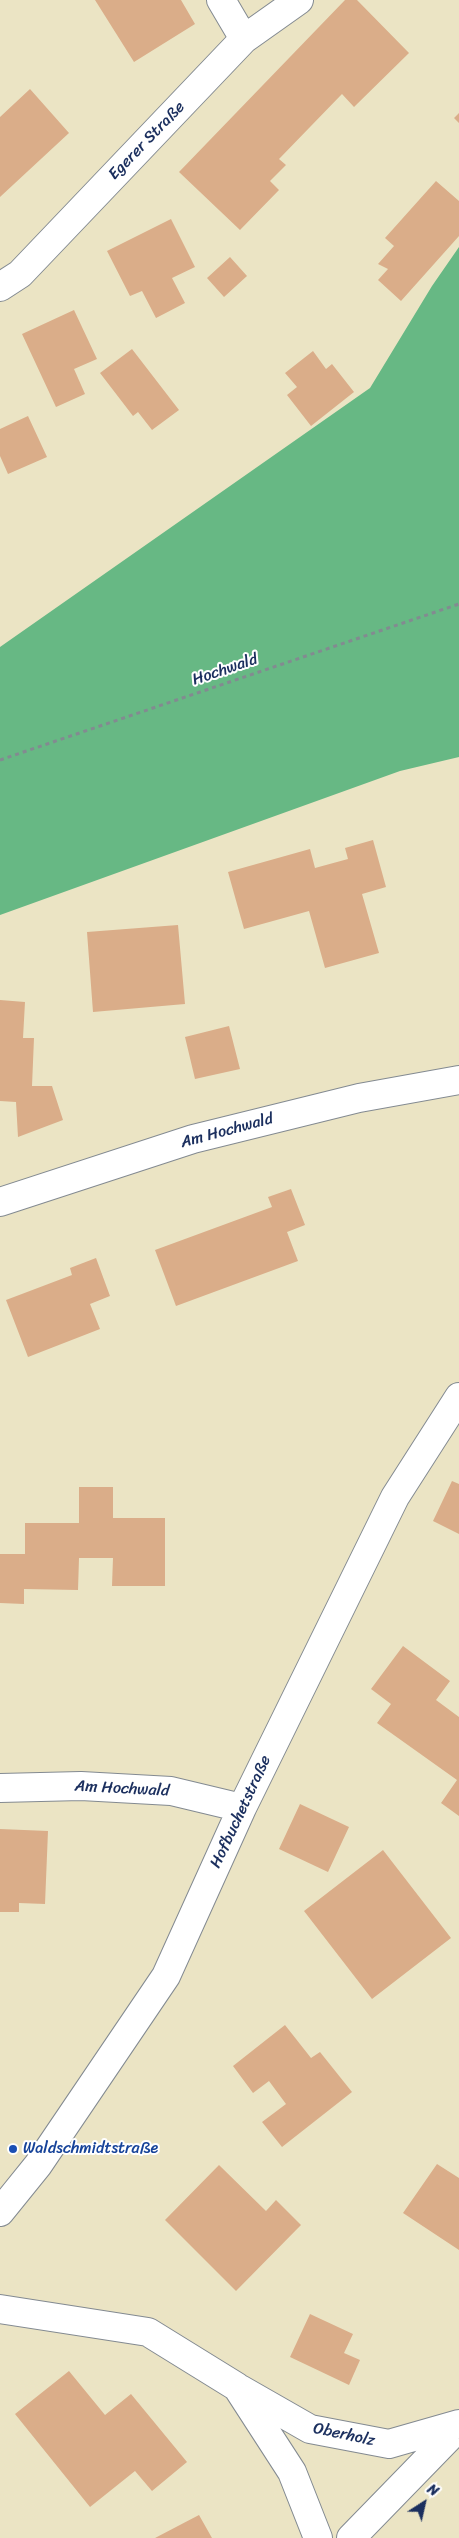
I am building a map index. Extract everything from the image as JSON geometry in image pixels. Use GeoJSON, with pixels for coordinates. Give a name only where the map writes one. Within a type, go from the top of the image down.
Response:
{"type":"FeatureCollection","features":[{"type":"Feature","properties":{"kind":"street"},"geometry":{"type":"LineString","coordinates":[[221,0],[244,39]]}},
{"type":"Feature","properties":{"kind":"street","name":"Egerer Straße"},"geometry":{"type":"LineString","coordinates":[[0,287],[20,274],[244,39],[299,0]]}},
{"type":"Feature","properties":{"kind":"street","name":"Am Hochwald"},"geometry":{"type":"LineString","coordinates":[[0,1202],[193,1139],[359,1098],[459,1080]]}},
{"type":"Feature","properties":{"kind":"street","name":"Hofbuchetstraße"},"geometry":{"type":"LineString","coordinates":[[0,2212],[38,2165],[166,1976],[242,1808],[395,1497],[459,1398]]}},
{"type":"Feature","properties":{"kind":"street","name":"Am Hochwald"},"geometry":{"type":"LineString","coordinates":[[0,1788],[81,1786],[171,1791],[242,1808]]}},
{"type":"Feature","properties":{"kind":"street"},"geometry":{"type":"LineString","coordinates":[[0,2309],[148,2332],[237,2387],[292,2472],[318,2538]]}},
{"type":"Feature","properties":{"kind":"street","name":"Oberholz"},"geometry":{"type":"LineString","coordinates":[[237,2387],[310,2429],[389,2444],[459,2426]]}},
{"type":"Feature","properties":{"kind":"street","name":"Oberholz"},"geometry":{"type":"LineString","coordinates":[[351,2538],[459,2426]]}},
{"type":"Feature","properties":{"kind":"path","name":"Hochwald"},"geometry":{"type":"LineString","coordinates":[[0,760],[459,604]]}},
{"type":"Feature","properties":{"kind":"green space"},"geometry":{"type":"Polygon","coordinates":[[[459,247],[459,757],[400,771],[0,915],[0,647],[370,388],[432,286],[459,247]]]}},
{"type":"Feature","properties":{"kind":"building"},"geometry":{"type":"Polygon","coordinates":[[[95,0],[181,0],[195,24],[134,62],[95,0]]]}},
{"type":"Feature","properties":{"kind":"building"},"geometry":{"type":"Polygon","coordinates":[[[345,0],[357,0],[409,53],[354,107],[342,94],[279,159],[286,165],[270,181],[279,190],[240,230],[179,172],[345,0]]]}},
{"type":"Feature","properties":{"kind":"building"},"geometry":{"type":"Polygon","coordinates":[[[30,89],[69,133],[0,197],[0,117],[30,89]]]}},
{"type":"Feature","properties":{"kind":"building"},"geometry":{"type":"Polygon","coordinates":[[[459,113],[459,123],[454,118],[459,113]]]}},
{"type":"Feature","properties":{"kind":"building"},"geometry":{"type":"Polygon","coordinates":[[[436,181],[459,201],[459,236],[401,301],[378,280],[388,269],[378,264],[394,246],[385,238],[436,181]]]}},
{"type":"Feature","properties":{"kind":"building"},"geometry":{"type":"Polygon","coordinates":[[[171,219],[195,267],[172,278],[185,303],[156,318],[142,291],[130,296],[107,251],[171,219]]]}},
{"type":"Feature","properties":{"kind":"building"},"geometry":{"type":"Polygon","coordinates":[[[230,257],[247,276],[224,297],[207,278],[230,257]]]}},
{"type":"Feature","properties":{"kind":"building"},"geometry":{"type":"Polygon","coordinates":[[[74,310],[97,359],[74,369],[85,394],[56,407],[22,334],[74,310]]]}},
{"type":"Feature","properties":{"kind":"building"},"geometry":{"type":"Polygon","coordinates":[[[132,349],[179,410],[152,430],[138,412],[133,416],[100,373],[132,349]]]}},
{"type":"Feature","properties":{"kind":"building"},"geometry":{"type":"Polygon","coordinates":[[[313,351],[326,369],[332,364],[354,392],[311,426],[287,395],[297,387],[285,373],[313,351]]]}},
{"type":"Feature","properties":{"kind":"building"},"geometry":{"type":"Polygon","coordinates":[[[28,416],[47,457],[8,474],[0,456],[0,429],[28,416]]]}},
{"type":"Feature","properties":{"kind":"building"},"geometry":{"type":"Polygon","coordinates":[[[373,840],[386,887],[362,894],[379,953],[325,968],[309,911],[244,929],[228,872],[310,849],[315,868],[348,859],[345,848],[373,840]]]}},
{"type":"Feature","properties":{"kind":"building"},"geometry":{"type":"Polygon","coordinates":[[[178,925],[185,1004],[93,1012],[87,932],[178,925]]]}},
{"type":"Feature","properties":{"kind":"building"},"geometry":{"type":"Polygon","coordinates":[[[0,1000],[25,1002],[23,1038],[34,1038],[32,1086],[52,1086],[63,1120],[18,1137],[16,1102],[0,1101],[0,1000]]]}},
{"type":"Feature","properties":{"kind":"building"},"geometry":{"type":"Polygon","coordinates":[[[229,1026],[240,1069],[195,1079],[185,1037],[229,1026]]]}},
{"type":"Feature","properties":{"kind":"building"},"geometry":{"type":"Polygon","coordinates":[[[291,1189],[305,1225],[287,1232],[298,1261],[176,1306],[155,1250],[272,1207],[268,1197],[291,1189]]]}},
{"type":"Feature","properties":{"kind":"building"},"geometry":{"type":"Polygon","coordinates":[[[96,1258],[110,1296],[90,1304],[100,1329],[28,1357],[6,1300],[72,1275],[70,1268],[96,1258]]]}},
{"type":"Feature","properties":{"kind":"building"},"geometry":{"type":"Polygon","coordinates":[[[452,1481],[459,1484],[459,1534],[433,1521],[452,1481]]]}},
{"type":"Feature","properties":{"kind":"building"},"geometry":{"type":"Polygon","coordinates":[[[79,1487],[113,1487],[113,1518],[165,1518],[165,1586],[112,1586],[113,1558],[79,1558],[78,1590],[24,1589],[24,1604],[0,1603],[0,1554],[25,1554],[25,1523],[79,1523],[79,1487]]]}},
{"type":"Feature","properties":{"kind":"building"},"geometry":{"type":"Polygon","coordinates":[[[403,1646],[450,1681],[436,1700],[459,1717],[459,1816],[441,1803],[457,1780],[377,1723],[391,1704],[371,1689],[403,1646]]]}},
{"type":"Feature","properties":{"kind":"building"},"geometry":{"type":"Polygon","coordinates":[[[300,1804],[349,1827],[328,1872],[279,1849],[300,1804]]]}},
{"type":"Feature","properties":{"kind":"building"},"geometry":{"type":"Polygon","coordinates":[[[0,1829],[48,1831],[45,1904],[19,1903],[19,1912],[0,1912],[0,1829]]]}},
{"type":"Feature","properties":{"kind":"building"},"geometry":{"type":"Polygon","coordinates":[[[383,1850],[451,1938],[372,1999],[304,1911],[383,1850]]]}},
{"type":"Feature","properties":{"kind":"building"},"geometry":{"type":"Polygon","coordinates":[[[285,2025],[311,2058],[320,2052],[352,2092],[282,2147],[262,2122],[286,2104],[269,2081],[253,2093],[233,2066],[285,2025]]]}},
{"type":"Feature","properties":{"kind":"building"},"geometry":{"type":"Polygon","coordinates":[[[437,2164],[459,2178],[459,2250],[403,2213],[437,2164]]]}},
{"type":"Feature","properties":{"kind":"building"},"geometry":{"type":"Polygon","coordinates":[[[219,2165],[266,2211],[276,2200],[301,2225],[236,2291],[165,2220],[219,2165]]]}},
{"type":"Feature","properties":{"kind":"building"},"geometry":{"type":"Polygon","coordinates":[[[310,2314],[353,2334],[344,2353],[360,2360],[349,2385],[290,2357],[310,2314]]]}},
{"type":"Feature","properties":{"kind":"building"},"geometry":{"type":"Polygon","coordinates":[[[69,2371],[105,2415],[131,2394],[187,2462],[152,2491],[135,2471],[90,2507],[15,2414],[69,2371]]]}},
{"type":"Feature","properties":{"kind":"building"},"geometry":{"type":"Polygon","coordinates":[[[199,2515],[212,2538],[155,2538],[199,2515]]]}},
{"type":"Feature","properties":{"kind":"place","name":"Waldschmidtstraße"},"geometry":{"type":"Point","coordinates":[13,2149]}}]}
